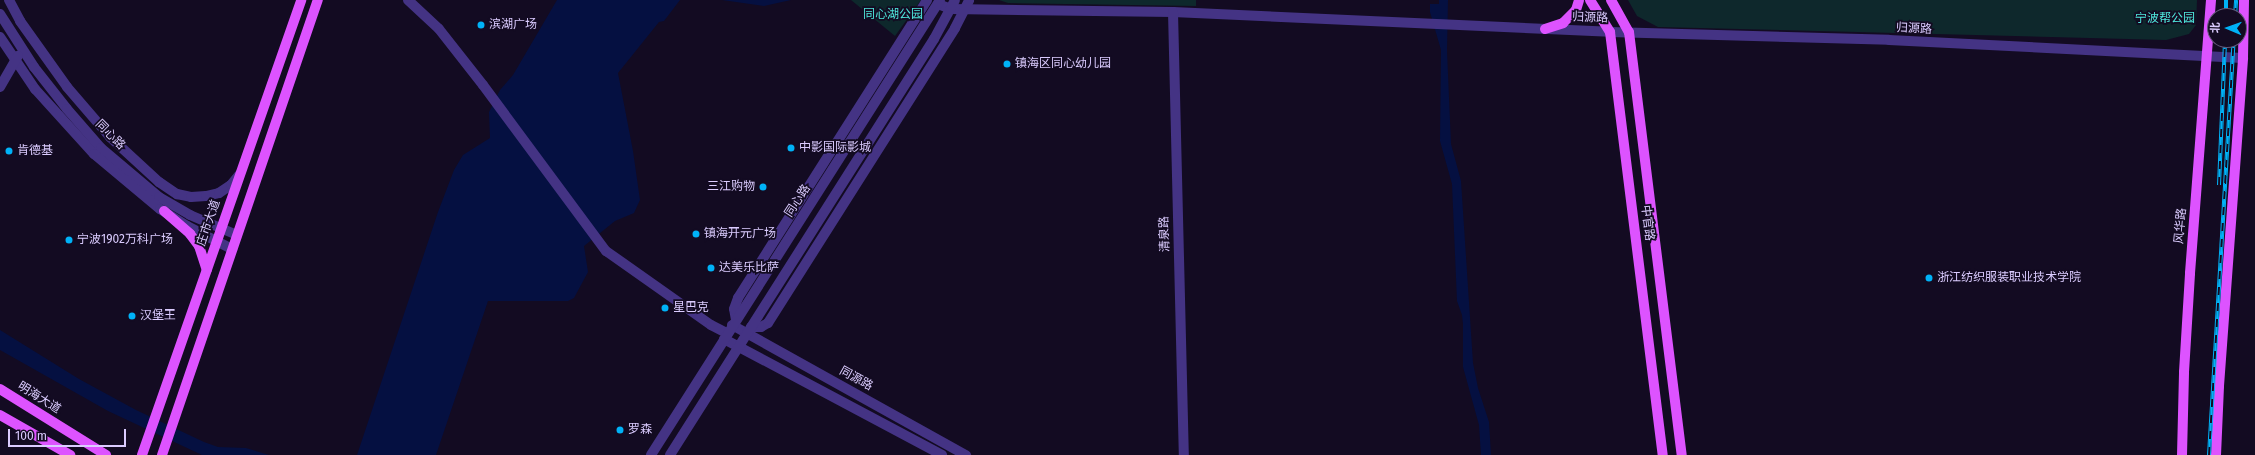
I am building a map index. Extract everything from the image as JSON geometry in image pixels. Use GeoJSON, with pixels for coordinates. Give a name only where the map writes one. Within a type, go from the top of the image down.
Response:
{"type":"FeatureCollection","features":[{"type":"Feature","properties":{"kind":"main road","name":"庄市大道"},"geometry":{"type":"LineString","coordinates":[[142,455],[301,0]]}},
{"type":"Feature","properties":{"kind":"main road"},"geometry":{"type":"LineString","coordinates":[[162,455],[318,0]]}},
{"type":"Feature","properties":{"kind":"main road"},"geometry":{"type":"LineString","coordinates":[[1545,29],[1563,24],[1576,10],[1579,0]]}},
{"type":"Feature","properties":{"kind":"main road","name":"中官路"},"geometry":{"type":"LineString","coordinates":[[1590,0],[1610,32],[1661,444],[1661,455]]}},
{"type":"Feature","properties":{"kind":"main road","name":"中官路"},"geometry":{"type":"LineString","coordinates":[[1611,0],[1629,32],[1682,455]]}},
{"type":"Feature","properties":{"kind":"main road","name":"风华路"},"geometry":{"type":"LineString","coordinates":[[2182,455],[2184,372],[2189,280],[2211,0]]}},
{"type":"Feature","properties":{"kind":"main road"},"geometry":{"type":"LineString","coordinates":[[2216,455],[2219,386],[2243,58],[2244,0]]}},
{"type":"Feature","properties":{"kind":"main road"},"geometry":{"type":"LineString","coordinates":[[164,211],[190,234],[198,246],[207,270]]}},
{"type":"Feature","properties":{"kind":"main road","name":"明海大道"},"geometry":{"type":"LineString","coordinates":[[0,389],[106,455]]}},
{"type":"Feature","properties":{"kind":"main road"},"geometry":{"type":"LineString","coordinates":[[0,414],[70,455]]}},
{"type":"Feature","properties":{"kind":"street"},"geometry":{"type":"LineString","coordinates":[[9,0],[20,22],[67,87],[110,137],[158,182],[177,194],[191,197],[206,196],[219,193],[231,186],[240,174]]}},
{"type":"Feature","properties":{"kind":"street"},"geometry":{"type":"LineString","coordinates":[[408,0],[439,29],[483,85],[606,251],[711,325],[730,330]]}},
{"type":"Feature","properties":{"kind":"street"},"geometry":{"type":"LineString","coordinates":[[927,0],[738,298],[734,309],[730,330],[739,347],[942,455]]}},
{"type":"Feature","properties":{"kind":"street","name":"同心路"},"geometry":{"type":"LineString","coordinates":[[651,455],[939,2]]}},
{"type":"Feature","properties":{"kind":"street","name":"归源路"},"geometry":{"type":"LineString","coordinates":[[939,2],[966,5],[1173,12],[1610,32],[1889,40],[2243,58]]}},
{"type":"Feature","properties":{"kind":"street"},"geometry":{"type":"LineString","coordinates":[[670,455],[953,4]]}},
{"type":"Feature","properties":{"kind":"street"},"geometry":{"type":"LineString","coordinates":[[749,330],[761,327],[768,323],[955,28],[966,5]]}},
{"type":"Feature","properties":{"kind":"street","name":"清泉路"},"geometry":{"type":"LineString","coordinates":[[1173,12],[1184,455]]}},
{"type":"Feature","properties":{"kind":"street","name":"同心路"},"geometry":{"type":"LineString","coordinates":[[0,14],[22,50],[67,109],[101,148],[159,197],[221,230],[237,235]]}},
{"type":"Feature","properties":{"kind":"street"},"geometry":{"type":"LineString","coordinates":[[2,45],[11,34]]}},
{"type":"Feature","properties":{"kind":"street","name":"同心路"},"geometry":{"type":"LineString","coordinates":[[2,45],[35,89],[94,154],[164,211],[216,243],[232,249]]}},
{"type":"Feature","properties":{"kind":"street"},"geometry":{"type":"LineString","coordinates":[[0,87],[22,50]]}},
{"type":"Feature","properties":{"kind":"street","name":"同源路"},"geometry":{"type":"LineString","coordinates":[[730,330],[749,330],[966,455]]}},
{"type":"Feature","properties":{"kind":"green space","name":"同心湖公园"},"geometry":{"type":"Polygon","coordinates":[[[851,0],[921,0],[895,36],[851,0]]]}},
{"type":"Feature","properties":{"kind":"green space"},"geometry":{"type":"Polygon","coordinates":[[[999,0],[1196,0],[1196,6],[1008,3],[999,0]]]}},
{"type":"Feature","properties":{"kind":"green space","name":"宁波帮公园"},"geometry":{"type":"Polygon","coordinates":[[[1628,0],[2197,0],[2196,25],[2189,34],[2166,40],[1658,27],[1637,16],[1628,0]]]}},
{"type":"Feature","properties":{"kind":"shaded area"},"geometry":{"type":"Polygon","coordinates":[[[557,0],[680,0],[664,21],[659,22],[618,73],[633,151],[640,200],[634,213],[615,221],[584,246],[588,272],[574,298],[568,301],[488,301],[436,455],[357,455],[438,212],[454,170],[463,155],[490,138],[489,112],[500,90],[513,75],[557,0]]]}},
{"type":"Feature","properties":{"kind":"shaded area"},"geometry":{"type":"Polygon","coordinates":[[[722,0],[791,0],[764,6],[722,0]]]}},
{"type":"Feature","properties":{"kind":"shaded area"},"geometry":{"type":"Polygon","coordinates":[[[1439,0],[1448,0],[1447,51],[1451,144],[1461,181],[1473,363],[1478,388],[1489,422],[1491,455],[1481,455],[1479,425],[1463,367],[1463,324],[1462,315],[1457,301],[1452,184],[1440,141],[1441,50],[1430,12],[1430,4],[1439,4],[1439,0]]]}},
{"type":"Feature","properties":{"kind":"shaded area"},"geometry":{"type":"Polygon","coordinates":[[[0,330],[79,379],[136,410],[204,442],[218,447],[246,448],[269,455],[202,455],[108,411],[0,350],[0,330]]]}},
{"type":"Feature","properties":{"kind":"railway"},"geometry":{"type":"LineString","coordinates":[[2226,0],[2226,8]]}},
{"type":"Feature","properties":{"kind":"railway"},"geometry":{"type":"LineString","coordinates":[[2236,0],[2236,8]]}},
{"type":"Feature","properties":{"kind":"railway"},"geometry":{"type":"LineString","coordinates":[[2219,185],[2225,48]]}},
{"type":"Feature","properties":{"kind":"railway"},"geometry":{"type":"LineString","coordinates":[[2209,455],[2234,48]]}},
{"type":"Feature","properties":{"kind":"place","name":"滨湖广场"},"geometry":{"type":"Point","coordinates":[481,25]}},
{"type":"Feature","properties":{"kind":"place","name":"镇海区同心幼儿园"},"geometry":{"type":"Point","coordinates":[1007,64]}},
{"type":"Feature","properties":{"kind":"place","name":"中影国际影城"},"geometry":{"type":"Point","coordinates":[791,148]}},
{"type":"Feature","properties":{"kind":"place","name":"肯德基"},"geometry":{"type":"Point","coordinates":[9,151]}},
{"type":"Feature","properties":{"kind":"place","name":"三江购物"},"geometry":{"type":"Point","coordinates":[763,187]}},
{"type":"Feature","properties":{"kind":"place","name":"镇海开元广场"},"geometry":{"type":"Point","coordinates":[696,234]}},
{"type":"Feature","properties":{"kind":"place","name":"宁波1902万科广场"},"geometry":{"type":"Point","coordinates":[69,240]}},
{"type":"Feature","properties":{"kind":"place","name":"达美乐比萨"},"geometry":{"type":"Point","coordinates":[711,268]}},
{"type":"Feature","properties":{"kind":"place","name":"浙江纺织服装职业技术学院"},"geometry":{"type":"Point","coordinates":[1929,278]}},
{"type":"Feature","properties":{"kind":"place","name":"星巴克"},"geometry":{"type":"Point","coordinates":[665,308]}},
{"type":"Feature","properties":{"kind":"place","name":"汉堡王"},"geometry":{"type":"Point","coordinates":[132,316]}},
{"type":"Feature","properties":{"kind":"place","name":"罗森"},"geometry":{"type":"Point","coordinates":[620,430]}}]}
